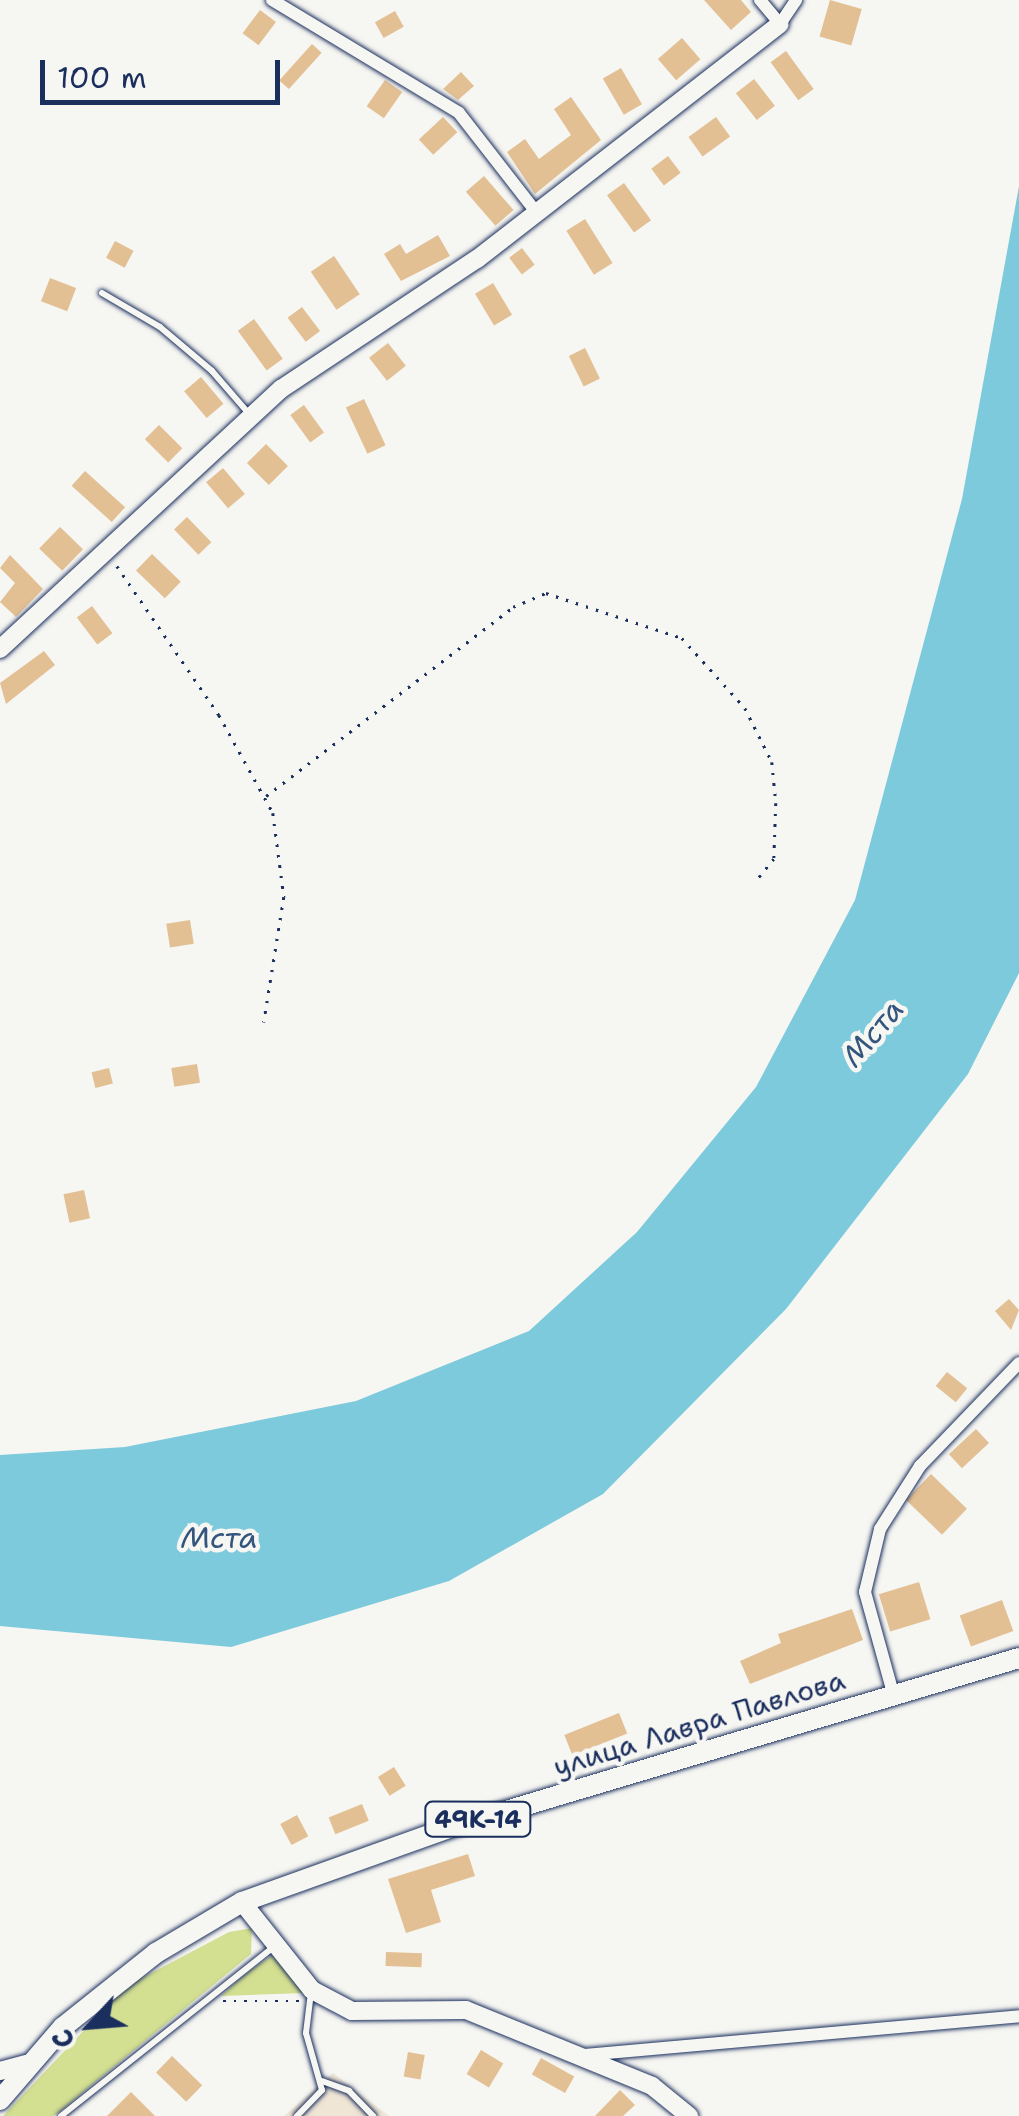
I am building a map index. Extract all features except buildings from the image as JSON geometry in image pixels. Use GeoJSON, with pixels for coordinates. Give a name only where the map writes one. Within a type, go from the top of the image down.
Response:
{"type":"FeatureCollection","features":[{"type":"Feature","properties":{"kind":"main road","name":"улица Лавра Павлова"},"geometry":{"type":"LineString","coordinates":[[0,2100],[27,2064],[156,1953],[242,1902],[449,1828],[1019,1658]]}},
{"type":"Feature","properties":{"kind":"street"},"geometry":{"type":"LineString","coordinates":[[272,0],[458,113],[536,212]]}},
{"type":"Feature","properties":{"kind":"street"},"geometry":{"type":"LineString","coordinates":[[760,0],[780,24]]}},
{"type":"Feature","properties":{"kind":"street"},"geometry":{"type":"LineString","coordinates":[[0,649],[282,389],[536,212],[780,24],[796,0]]}},
{"type":"Feature","properties":{"kind":"street"},"geometry":{"type":"LineString","coordinates":[[892,1693],[865,1592],[880,1529],[920,1466],[1019,1362]]}},
{"type":"Feature","properties":{"kind":"street"},"geometry":{"type":"LineString","coordinates":[[242,1902],[312,1990],[352,2010],[466,2010],[585,2055],[652,2086],[689,2116]]}},
{"type":"Feature","properties":{"kind":"street"},"geometry":{"type":"LineString","coordinates":[[585,2055],[1019,2016]]}},
{"type":"Feature","properties":{"kind":"street"},"geometry":{"type":"LineString","coordinates":[[0,2071],[27,2064]]}},
{"type":"Feature","properties":{"kind":"lane"},"geometry":{"type":"LineString","coordinates":[[102,293],[160,327],[212,371],[252,417]]}},
{"type":"Feature","properties":{"kind":"lane"},"geometry":{"type":"LineString","coordinates":[[60,2116],[276,1945]]}},
{"type":"Feature","properties":{"kind":"lane"},"geometry":{"type":"LineString","coordinates":[[312,1990],[306,2033],[322,2081]]}},
{"type":"Feature","properties":{"kind":"lane"},"geometry":{"type":"LineString","coordinates":[[296,2116],[322,2081]]}},
{"type":"Feature","properties":{"kind":"lane"},"geometry":{"type":"LineString","coordinates":[[322,2081],[348,2090],[373,2116]]}},
{"type":"Feature","properties":{"kind":"path"},"geometry":{"type":"LineString","coordinates":[[107,553],[161,624],[266,796],[282,858],[284,897],[264,1022]]}},
{"type":"Feature","properties":{"kind":"path"},"geometry":{"type":"LineString","coordinates":[[266,796],[513,607],[546,593],[682,638],[745,708],[772,762],[776,803],[774,860],[758,880]]}},
{"type":"Feature","properties":{"kind":"path"},"geometry":{"type":"LineString","coordinates":[[206,2002],[304,2001],[312,1990]]}},
{"type":"Feature","properties":{"kind":"shaded area"},"geometry":{"type":"Polygon","coordinates":[[[333,2073],[389,2116],[284,2116],[333,2073]]]}},
{"type":"Feature","properties":{"kind":"green space"},"geometry":{"type":"Polygon","coordinates":[[[252,1928],[251,1954],[54,2116],[3,2116],[125,1987],[229,1932],[252,1928]]]}},
{"type":"Feature","properties":{"kind":"green space"},"geometry":{"type":"Polygon","coordinates":[[[273,1955],[304,1993],[221,1996],[244,1975],[273,1955]]]}},
{"type":"Feature","properties":{"kind":"water","name":"Мста"},"geometry":{"type":"Polygon","coordinates":[[[1019,186],[1019,973],[968,1074],[786,1309],[603,1494],[449,1581],[231,1647],[0,1626],[0,1455],[125,1447],[356,1401],[529,1331],[637,1232],[756,1087],[855,900],[962,499],[1019,186]]]}}]}
